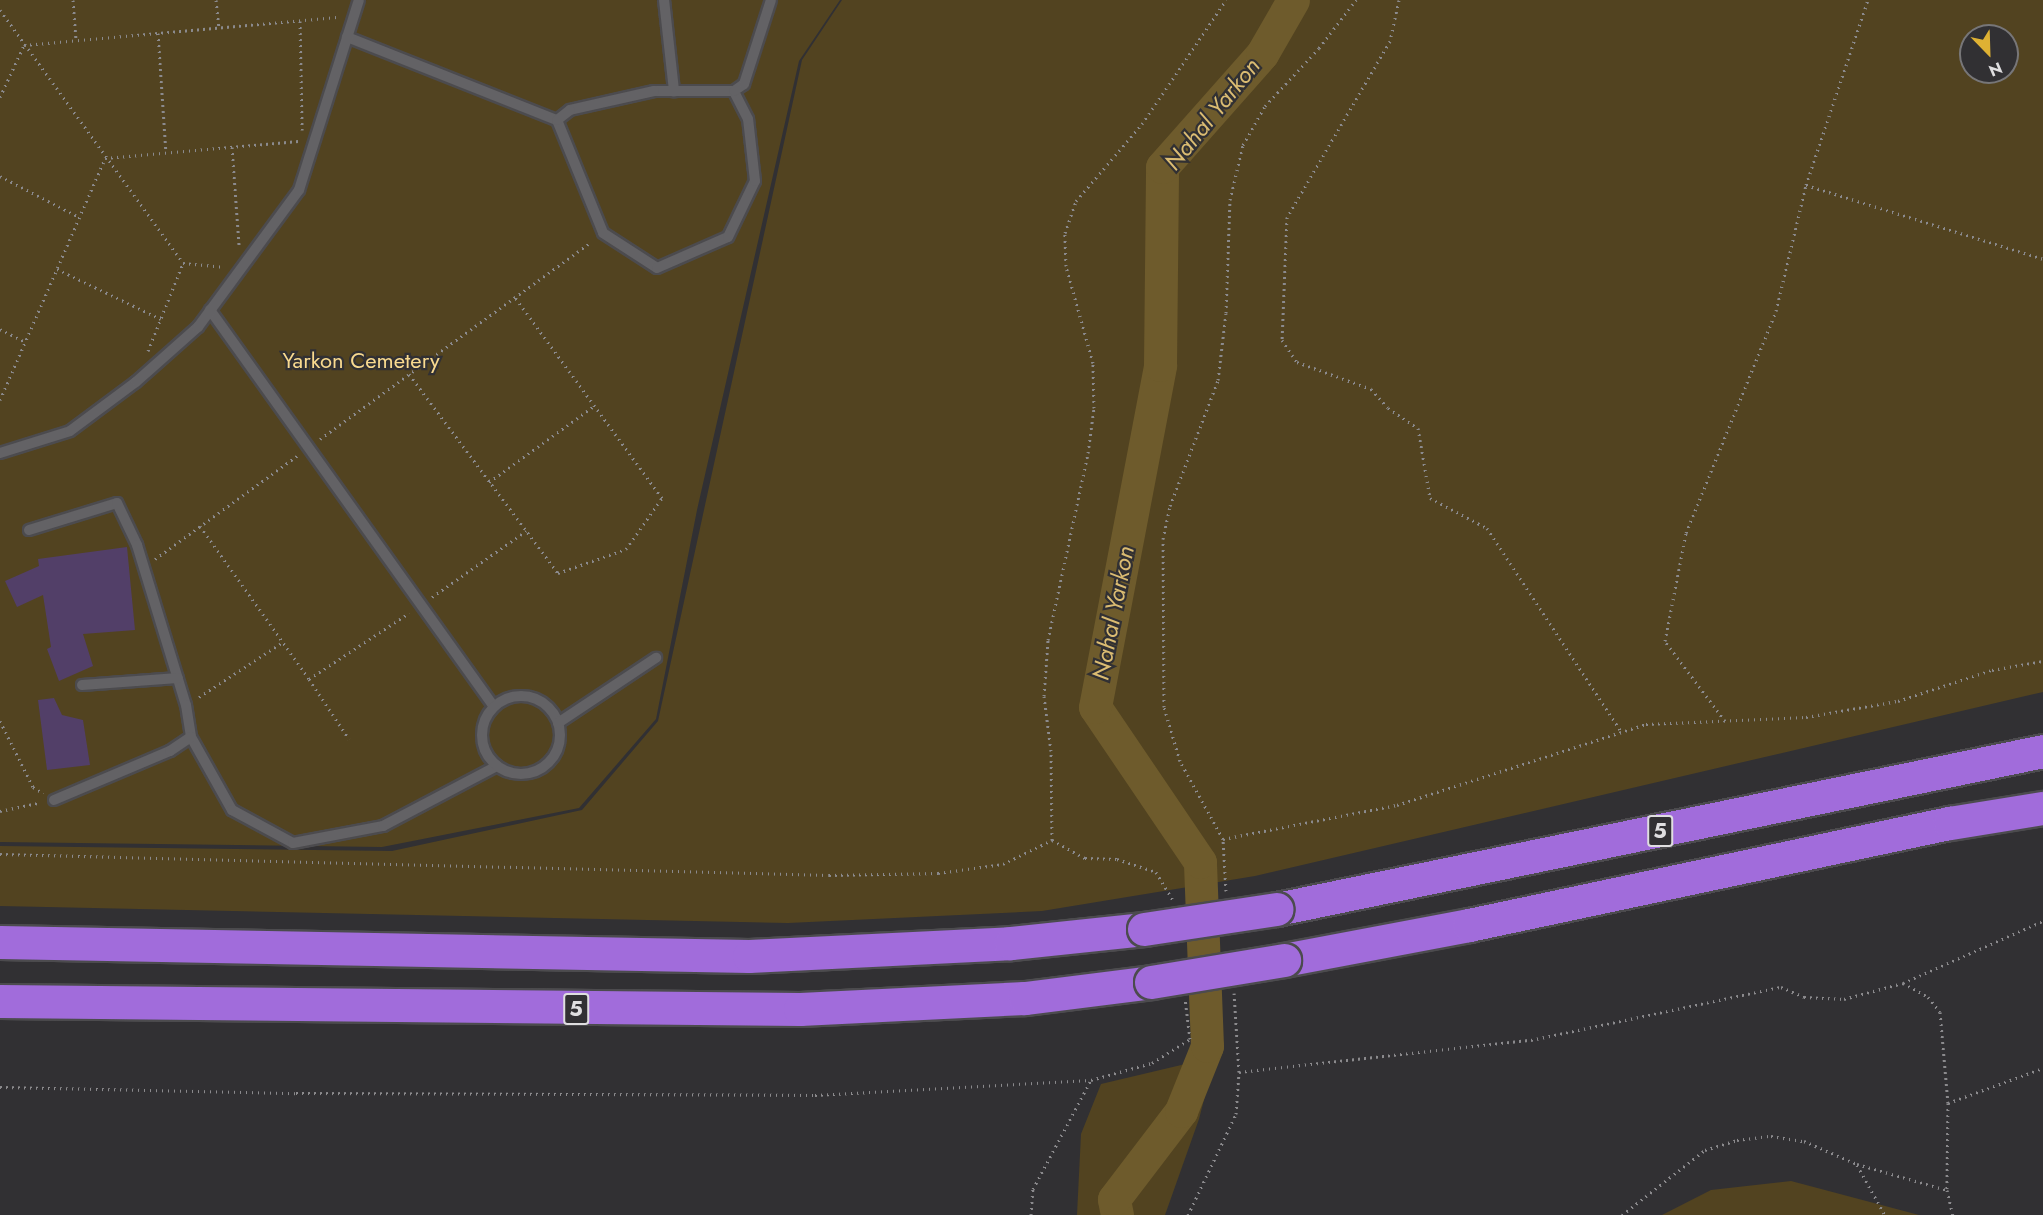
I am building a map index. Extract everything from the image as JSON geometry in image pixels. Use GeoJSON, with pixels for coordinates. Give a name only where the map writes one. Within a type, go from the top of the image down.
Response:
{"type":"FeatureCollection","features":[{"type":"Feature","properties":{"kind":"highway","name":"5"},"geometry":{"type":"LineString","coordinates":[[0,942],[749,956],[1011,943],[1144,929],[1277,909],[2043,751]]}},
{"type":"Feature","properties":{"kind":"highway","name":"5"},"geometry":{"type":"LineString","coordinates":[[0,1001],[800,1009],[1025,998],[1151,982],[1284,960],[1468,925],[1950,823],[2043,808]]}},
{"type":"Feature","properties":{"kind":"lane"},"geometry":{"type":"LineString","coordinates":[[0,453],[70,431],[136,382],[198,327],[299,190],[359,0]]}},
{"type":"Feature","properties":{"kind":"lane"},"geometry":{"type":"LineString","coordinates":[[664,0],[674,91]]}},
{"type":"Feature","properties":{"kind":"lane"},"geometry":{"type":"LineString","coordinates":[[557,120],[570,110],[654,91],[734,91],[744,84],[771,0]]}},
{"type":"Feature","properties":{"kind":"lane"},"geometry":{"type":"LineString","coordinates":[[347,37],[557,120],[603,233],[657,268],[728,237],[755,181],[748,119],[734,91]]}},
{"type":"Feature","properties":{"kind":"lane"},"geometry":{"type":"LineString","coordinates":[[210,310],[494,706]]}},
{"type":"Feature","properties":{"kind":"lane"},"geometry":{"type":"LineString","coordinates":[[28,530],[117,502],[144,567],[186,705],[191,737],[232,810],[293,843],[383,826],[497,766]]}},
{"type":"Feature","properties":{"kind":"lane"},"geometry":{"type":"LineString","coordinates":[[558,723],[656,658]]}},
{"type":"Feature","properties":{"kind":"lane"},"geometry":{"type":"LineString","coordinates":[[82,685],[178,678]]}},
{"type":"Feature","properties":{"kind":"lane"},"geometry":{"type":"LineString","coordinates":[[521,696],[536,699],[551,710],[558,723],[560,739],[547,764],[522,774],[497,766],[482,743],[486,717],[494,706],[521,696]]}},
{"type":"Feature","properties":{"kind":"lane"},"geometry":{"type":"LineString","coordinates":[[54,800],[170,751],[191,737]]}},
{"type":"Feature","properties":{"kind":"path"},"geometry":{"type":"LineString","coordinates":[[73,0],[76,41]]}},
{"type":"Feature","properties":{"kind":"path"},"geometry":{"type":"LineString","coordinates":[[216,0],[219,28]]}},
{"type":"Feature","properties":{"kind":"path"},"geometry":{"type":"LineString","coordinates":[[1052,840],[1051,751],[1044,696],[1047,640],[1088,453],[1094,408],[1093,363],[1066,266],[1065,233],[1076,201],[1142,124],[1226,0]]}},
{"type":"Feature","properties":{"kind":"path"},"geometry":{"type":"LineString","coordinates":[[1356,0],[1319,48],[1265,106],[1243,146],[1230,200],[1226,313],[1218,380],[1170,506],[1163,539],[1164,707],[1180,761],[1223,839],[1397,805],[1646,724],[1806,717],[1898,701],[1992,670],[2043,661]]}},
{"type":"Feature","properties":{"kind":"path"},"geometry":{"type":"LineString","coordinates":[[1399,0],[1390,41],[1287,217],[1282,340],[1297,362],[1371,389],[1388,408],[1418,428],[1430,498],[1487,528],[1621,731]]}},
{"type":"Feature","properties":{"kind":"path"},"geometry":{"type":"LineString","coordinates":[[1725,721],[1665,641],[1686,533],[1776,311],[1806,185],[1868,0]]}},
{"type":"Feature","properties":{"kind":"path"},"geometry":{"type":"LineString","coordinates":[[0,10],[183,263],[241,269],[232,147]]}},
{"type":"Feature","properties":{"kind":"path"},"geometry":{"type":"LineString","coordinates":[[24,45],[354,16]]}},
{"type":"Feature","properties":{"kind":"path"},"geometry":{"type":"LineString","coordinates":[[300,21],[302,141]]}},
{"type":"Feature","properties":{"kind":"path"},"geometry":{"type":"LineString","coordinates":[[158,33],[166,152]]}},
{"type":"Feature","properties":{"kind":"path"},"geometry":{"type":"LineString","coordinates":[[1,94],[24,45]]}},
{"type":"Feature","properties":{"kind":"path"},"geometry":{"type":"LineString","coordinates":[[105,158],[315,140]]}},
{"type":"Feature","properties":{"kind":"path"},"geometry":{"type":"LineString","coordinates":[[0,400],[105,158]]}},
{"type":"Feature","properties":{"kind":"path"},"geometry":{"type":"LineString","coordinates":[[0,176],[79,218]]}},
{"type":"Feature","properties":{"kind":"path"},"geometry":{"type":"LineString","coordinates":[[1806,185],[2043,259]]}},
{"type":"Feature","properties":{"kind":"path"},"geometry":{"type":"LineString","coordinates":[[144,567],[603,233]]}},
{"type":"Feature","properties":{"kind":"path"},"geometry":{"type":"LineString","coordinates":[[136,382],[183,263]]}},
{"type":"Feature","properties":{"kind":"path"},"geometry":{"type":"LineString","coordinates":[[57,269],[161,319]]}},
{"type":"Feature","properties":{"kind":"path"},"geometry":{"type":"LineString","coordinates":[[409,375],[558,573],[626,549],[662,498],[515,297]]}},
{"type":"Feature","properties":{"kind":"path"},"geometry":{"type":"LineString","coordinates":[[0,329],[25,342]]}},
{"type":"Feature","properties":{"kind":"path"},"geometry":{"type":"LineString","coordinates":[[489,482],[594,406]]}},
{"type":"Feature","properties":{"kind":"path"},"geometry":{"type":"LineString","coordinates":[[200,526],[349,739]]}},
{"type":"Feature","properties":{"kind":"path"},"geometry":{"type":"LineString","coordinates":[[309,679],[422,605],[526,531]]}},
{"type":"Feature","properties":{"kind":"path"},"geometry":{"type":"LineString","coordinates":[[186,705],[283,642]]}},
{"type":"Feature","properties":{"kind":"path"},"geometry":{"type":"LineString","coordinates":[[0,722],[33,787],[54,800]]}},
{"type":"Feature","properties":{"kind":"path"},"geometry":{"type":"LineString","coordinates":[[0,811],[54,800]]}},
{"type":"Feature","properties":{"kind":"path"},"geometry":{"type":"LineString","coordinates":[[0,854],[829,875],[938,873],[1003,864],[1052,840]]}},
{"type":"Feature","properties":{"kind":"path"},"geometry":{"type":"LineString","coordinates":[[1052,840],[1085,858],[1117,859],[1156,872]]}},
{"type":"Feature","properties":{"kind":"path"},"geometry":{"type":"LineString","coordinates":[[1188,1215],[1236,1114],[1239,1072],[1531,1040],[1781,987],[1804,998],[1844,999],[1904,983],[2043,921]]}},
{"type":"Feature","properties":{"kind":"path"},"geometry":{"type":"LineString","coordinates":[[1904,983],[1928,997],[1940,1012],[1948,1103],[1947,1190],[1953,1215]]}},
{"type":"Feature","properties":{"kind":"path"},"geometry":{"type":"LineString","coordinates":[[0,1087],[296,1093],[815,1095],[1091,1080],[1152,1063],[1190,1039]]}},
{"type":"Feature","properties":{"kind":"path"},"geometry":{"type":"LineString","coordinates":[[1948,1103],[2043,1068]]}},
{"type":"Feature","properties":{"kind":"path"},"geometry":{"type":"LineString","coordinates":[[1031,1215],[1033,1189],[1091,1080]]}},
{"type":"Feature","properties":{"kind":"path"},"geometry":{"type":"LineString","coordinates":[[1622,1215],[1685,1162],[1705,1150],[1737,1140],[1771,1136],[1804,1141],[1857,1164],[1947,1190]]}},
{"type":"Feature","properties":{"kind":"path"},"geometry":{"type":"LineString","coordinates":[[1857,1164],[1885,1215]]}},
{"type":"Feature","properties":{"kind":"green space","name":"Yarkon Cemetery"},"geometry":{"type":"Polygon","coordinates":[[[0,0],[840,0],[799,61],[697,510],[656,719],[579,808],[382,847],[0,842],[0,0]]]}},
{"type":"Feature","properties":{"kind":"green space"},"geometry":{"type":"Polygon","coordinates":[[[842,0],[2043,0],[2043,692],[1255,876],[1042,911],[788,923],[0,906],[0,846],[392,851],[582,810],[658,721],[802,60],[842,0]]]}},
{"type":"Feature","properties":{"kind":"green space"},"geometry":{"type":"Polygon","coordinates":[[[1215,1057],[1199,1119],[1165,1215],[1077,1215],[1081,1134],[1101,1084],[1215,1057]]]}},
{"type":"Feature","properties":{"kind":"green space"},"geometry":{"type":"Polygon","coordinates":[[[1791,1181],[1919,1215],[1662,1215],[1711,1190],[1791,1181]]]}},
{"type":"Feature","properties":{"kind":"building"},"geometry":{"type":"Polygon","coordinates":[[[127,547],[135,630],[83,634],[93,666],[59,681],[47,649],[51,647],[43,595],[17,607],[5,581],[39,566],[38,559],[127,547]]]}},
{"type":"Feature","properties":{"kind":"building"},"geometry":{"type":"Polygon","coordinates":[[[54,698],[62,715],[83,720],[90,765],[47,770],[38,700],[54,698]]]}},
{"type":"Feature","properties":{"kind":"waterway","name":"Nahal Yarkon"},"geometry":{"type":"LineString","coordinates":[[1117,1215],[1114,1199],[1181,1111],[1207,1046],[1200,862],[1095,707],[1160,365],[1162,167],[1262,54],[1293,0]]}}]}
